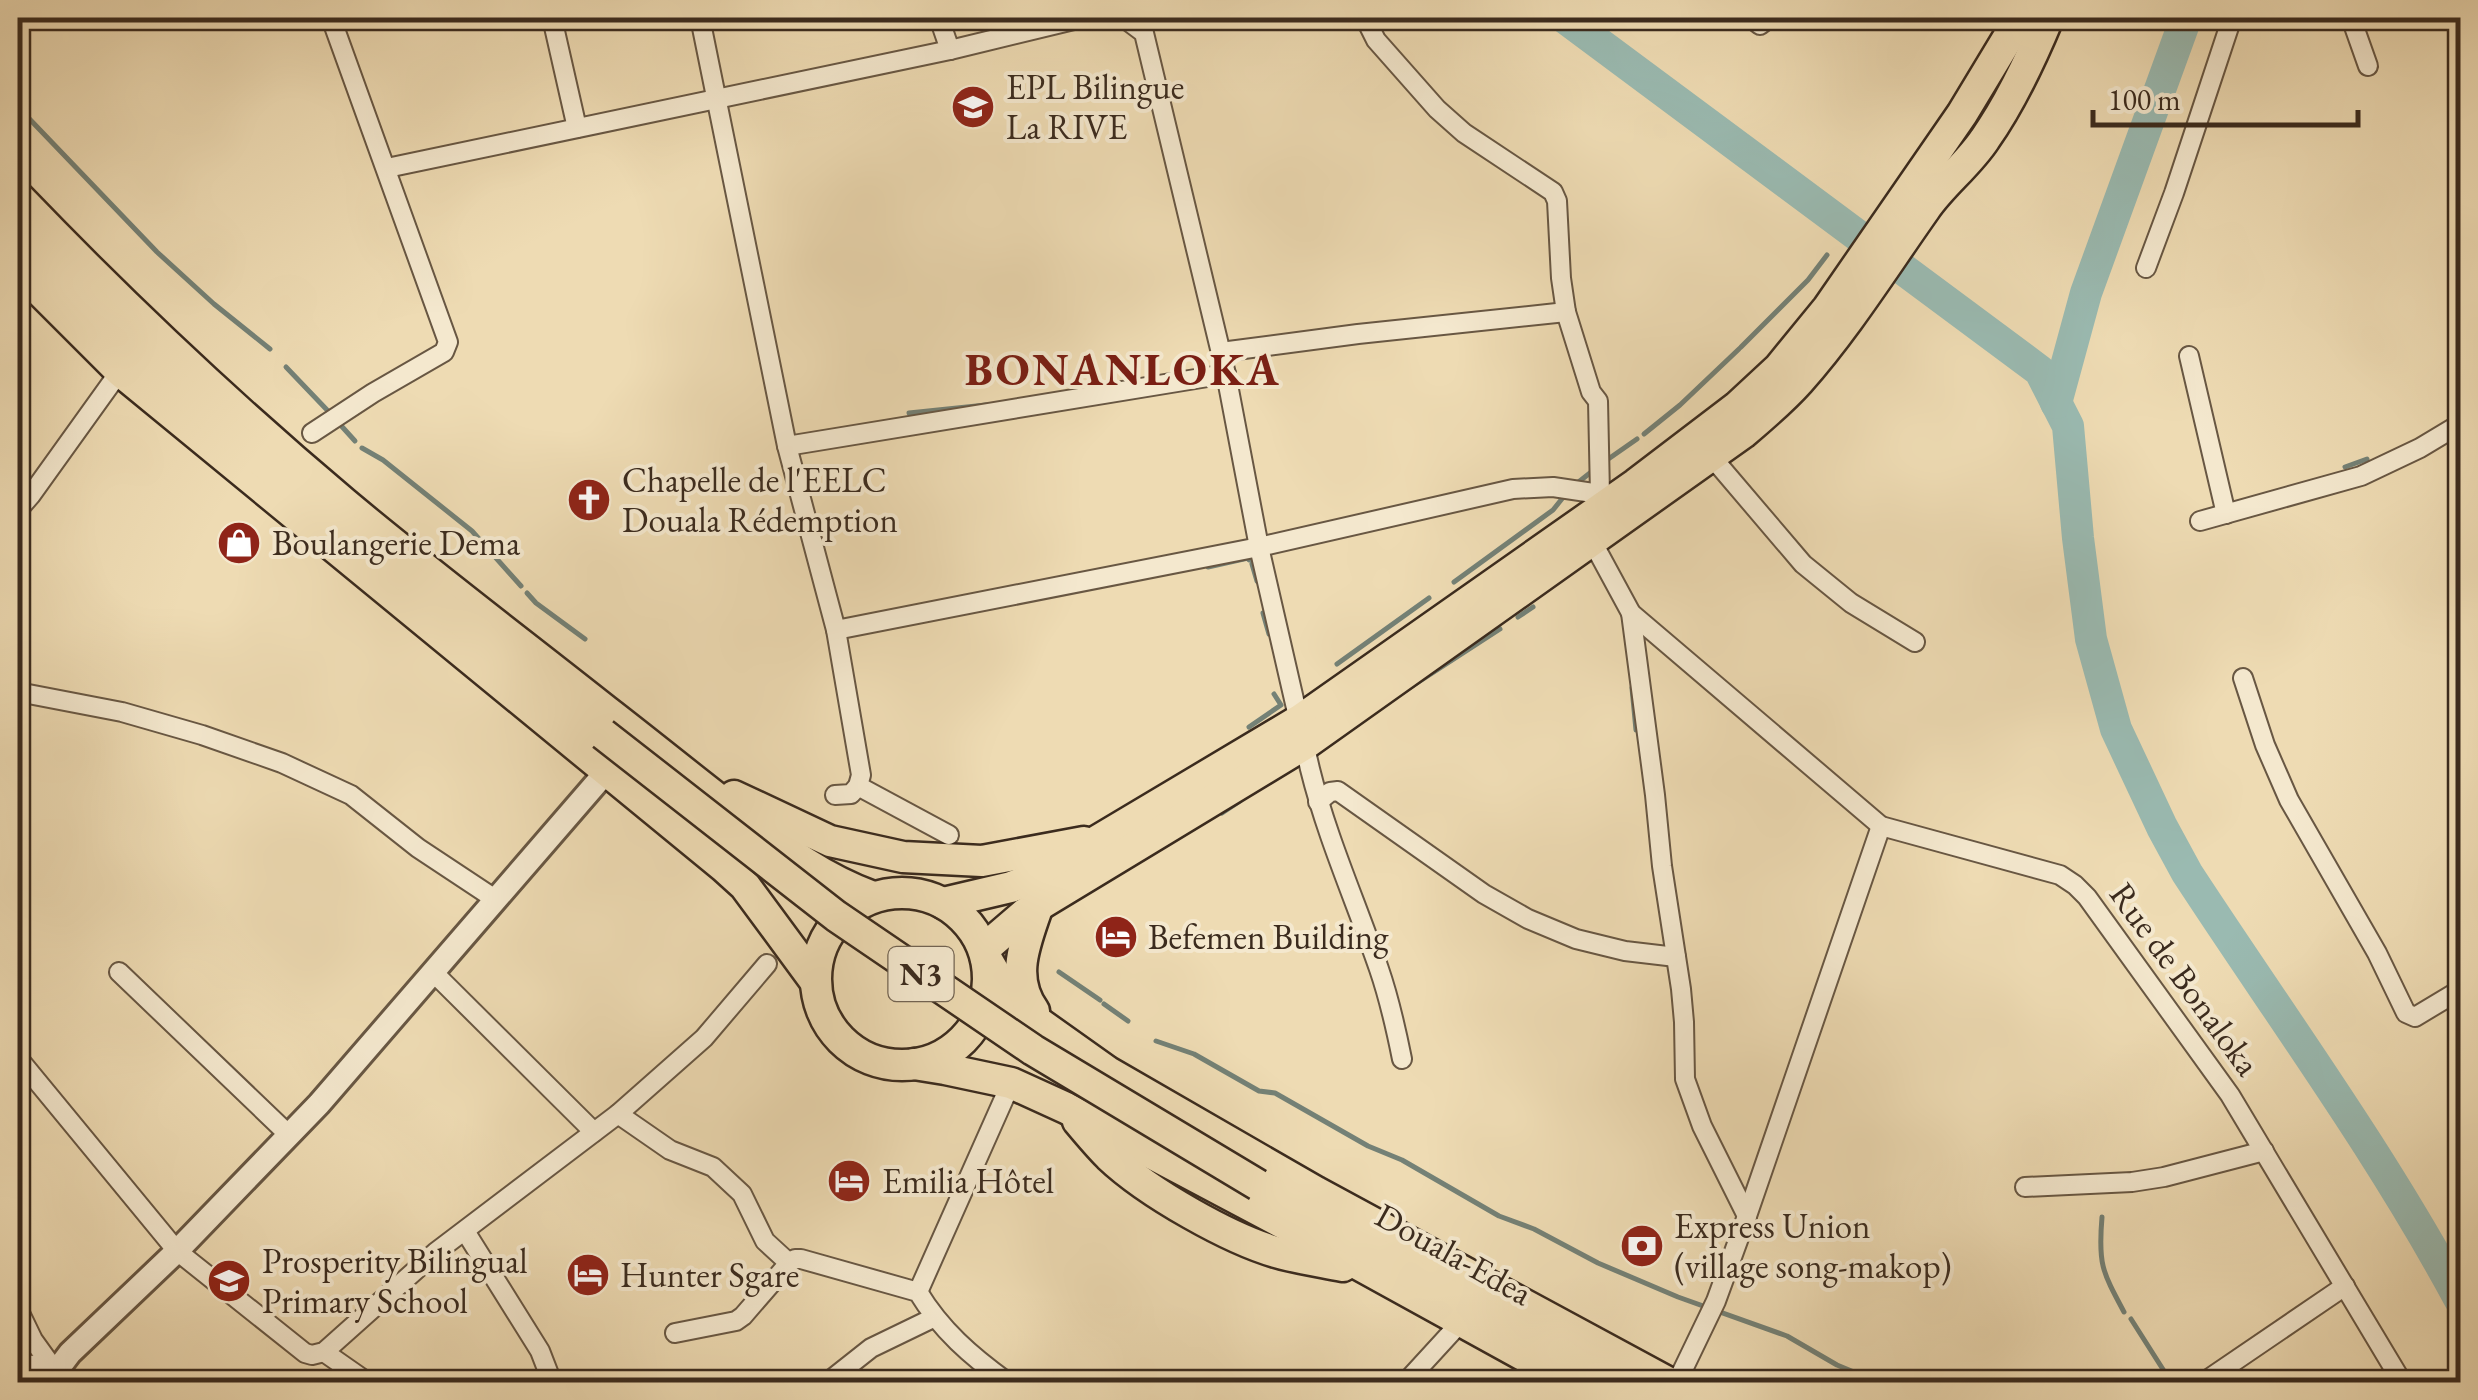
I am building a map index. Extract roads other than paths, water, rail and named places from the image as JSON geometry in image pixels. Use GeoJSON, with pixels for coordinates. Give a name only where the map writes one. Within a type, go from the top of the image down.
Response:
{"type":"FeatureCollection","features":[{"type":"Feature","properties":{"kind":"main road"},"geometry":{"type":"LineString","coordinates":[[985,954],[1026,913],[1592,541],[1607,507],[1711,456],[1742,433],[1797,383],[1919,196],[1962,114],[2020,18]]}},
{"type":"Feature","properties":{"kind":"main road"},"geometry":{"type":"LineString","coordinates":[[1919,196],[1985,140],[2032,58],[2048,18]]}},
{"type":"Feature","properties":{"kind":"main road"},"geometry":{"type":"LineString","coordinates":[[18,197],[185,362],[344,503],[680,771],[806,866],[872,897]]}},
{"type":"Feature","properties":{"kind":"main road","name":"Douala-Edea"},"geometry":{"type":"LineString","coordinates":[[18,229],[219,424],[343,528],[836,916],[1033,1050],[1258,1185],[1429,1284],[1616,1382]]}},
{"type":"Feature","properties":{"kind":"main road"},"geometry":{"type":"LineString","coordinates":[[18,269],[120,370],[746,886],[815,981]]}},
{"type":"Feature","properties":{"kind":"main road"},"geometry":{"type":"LineString","coordinates":[[943,902],[1036,878],[1302,732],[1722,418],[1779,368],[1852,294]]}},
{"type":"Feature","properties":{"kind":"main road"},"geometry":{"type":"LineString","coordinates":[[680,771],[830,841],[902,858],[982,861],[1106,837]]}},
{"type":"Feature","properties":{"kind":"main road"},"geometry":{"type":"LineString","coordinates":[[1572,1382],[1066,1108],[1012,1084],[945,1068],[878,1062],[846,1044],[824,1016],[815,981],[816,963],[830,930],[856,905],[872,897],[909,892],[943,902],[968,922],[1009,998],[1025,1014],[1108,1072],[1316,1192],[1667,1382]]}},
{"type":"Feature","properties":{"kind":"main road"},"geometry":{"type":"LineString","coordinates":[[1038,905],[1020,970],[1029,1005],[1047,1030]]}},
{"type":"Feature","properties":{"kind":"main road"},"geometry":{"type":"LineString","coordinates":[[914,1064],[948,1052],[974,1028],[988,994],[985,954]]}},
{"type":"Feature","properties":{"kind":"street"},"geometry":{"type":"LineString","coordinates":[[312,432],[444,352],[448,342],[331,18]]}},
{"type":"Feature","properties":{"kind":"street"},"geometry":{"type":"LineString","coordinates":[[552,18],[577,128]]}},
{"type":"Feature","properties":{"kind":"street"},"geometry":{"type":"LineString","coordinates":[[700,18],[787,446],[836,630],[861,775],[851,794],[835,795]]}},
{"type":"Feature","properties":{"kind":"street"},"geometry":{"type":"LineString","coordinates":[[939,18],[950,50]]}},
{"type":"Feature","properties":{"kind":"street"},"geometry":{"type":"LineString","coordinates":[[386,168],[950,50],[1082,18]]}},
{"type":"Feature","properties":{"kind":"street"},"geometry":{"type":"LineString","coordinates":[[1124,18],[1144,32],[1226,374],[1259,547],[1318,802],[1379,969],[1402,1060]]}},
{"type":"Feature","properties":{"kind":"street"},"geometry":{"type":"LineString","coordinates":[[836,630],[1259,547],[1513,488],[1554,487],[1607,507],[1598,401],[1591,392],[1566,312],[1557,201],[1553,192],[1464,133],[1437,109],[1376,40],[1365,18]]}},
{"type":"Feature","properties":{"kind":"street"},"geometry":{"type":"LineString","coordinates":[[1751,18],[1760,25],[1769,18]]}},
{"type":"Feature","properties":{"kind":"street"},"geometry":{"type":"LineString","coordinates":[[2351,18],[2368,66]]}},
{"type":"Feature","properties":{"kind":"street"},"geometry":{"type":"LineString","coordinates":[[2146,268],[2235,19]]}},
{"type":"Feature","properties":{"kind":"street"},"geometry":{"type":"LineString","coordinates":[[1220,352],[1566,312]]}},
{"type":"Feature","properties":{"kind":"street"},"geometry":{"type":"LineString","coordinates":[[2189,356],[2226,514]]}},
{"type":"Feature","properties":{"kind":"street"},"geometry":{"type":"LineString","coordinates":[[18,510],[24,490],[120,370]]}},
{"type":"Feature","properties":{"kind":"street"},"geometry":{"type":"LineString","coordinates":[[787,446],[1226,374]]}},
{"type":"Feature","properties":{"kind":"street"},"geometry":{"type":"LineString","coordinates":[[2200,521],[2362,476],[2460,424]]}},
{"type":"Feature","properties":{"kind":"street"},"geometry":{"type":"LineString","coordinates":[[1711,456],[1803,564],[1851,603],[1915,642]]}},
{"type":"Feature","properties":{"kind":"street","name":"Rue de Bonaloka"},"geometry":{"type":"LineString","coordinates":[[1592,541],[1631,613],[1881,826],[2060,875],[2076,885],[2230,1096],[2402,1382]]}},
{"type":"Feature","properties":{"kind":"street"},"geometry":{"type":"LineString","coordinates":[[1631,613],[1684,1022],[1685,1079],[1702,1126],[1747,1216]]}},
{"type":"Feature","properties":{"kind":"street"},"geometry":{"type":"LineString","coordinates":[[2243,678],[2265,745],[2289,800],[2377,953],[2406,1014],[2415,1017],[2460,990]]}},
{"type":"Feature","properties":{"kind":"street"},"geometry":{"type":"LineString","coordinates":[[18,692],[122,712],[282,763],[352,795],[418,848],[495,898]]}},
{"type":"Feature","properties":{"kind":"street"},"geometry":{"type":"LineString","coordinates":[[51,1373],[178,1251],[356,1062],[606,772]]}},
{"type":"Feature","properties":{"kind":"street"},"geometry":{"type":"LineString","coordinates":[[858,786],[949,836]]}},
{"type":"Feature","properties":{"kind":"street"},"geometry":{"type":"LineString","coordinates":[[1318,802],[1338,791],[1484,894],[1528,920],[1576,938],[1676,958]]}},
{"type":"Feature","properties":{"kind":"street"},"geometry":{"type":"LineString","coordinates":[[1677,1382],[1716,1301],[1881,826]]}},
{"type":"Feature","properties":{"kind":"street"},"geometry":{"type":"LineString","coordinates":[[18,1058],[178,1251],[305,1353],[317,1354],[324,1352],[410,1272],[618,1114],[704,1038],[767,964]]}},
{"type":"Feature","properties":{"kind":"street"},"geometry":{"type":"LineString","coordinates":[[119,972],[289,1134]]}},
{"type":"Feature","properties":{"kind":"street"},"geometry":{"type":"LineString","coordinates":[[433,972],[594,1132]]}},
{"type":"Feature","properties":{"kind":"street"},"geometry":{"type":"LineString","coordinates":[[918,1292],[1012,1084]]}},
{"type":"Feature","properties":{"kind":"street"},"geometry":{"type":"LineString","coordinates":[[618,1114],[670,1150],[713,1166],[742,1194],[765,1240],[789,1262]]}},
{"type":"Feature","properties":{"kind":"street"},"geometry":{"type":"LineString","coordinates":[[2025,1187],[2132,1182],[2264,1151]]}},
{"type":"Feature","properties":{"kind":"street"},"geometry":{"type":"LineString","coordinates":[[465,1231],[540,1351],[552,1382]]}},
{"type":"Feature","properties":{"kind":"street"},"geometry":{"type":"LineString","coordinates":[[675,1333],[736,1321],[789,1262],[802,1259],[918,1292],[934,1318],[980,1363],[1007,1382]]}},
{"type":"Feature","properties":{"kind":"street"},"geometry":{"type":"LineString","coordinates":[[2204,1382],[2346,1286]]}},
{"type":"Feature","properties":{"kind":"street"},"geometry":{"type":"LineString","coordinates":[[18,1309],[51,1373]]}},
{"type":"Feature","properties":{"kind":"street"},"geometry":{"type":"LineString","coordinates":[[828,1382],[870,1348],[934,1318]]}},
{"type":"Feature","properties":{"kind":"street"},"geometry":{"type":"LineString","coordinates":[[1406,1382],[1461,1322]]}},
{"type":"Feature","properties":{"kind":"street"},"geometry":{"type":"LineString","coordinates":[[324,1352],[367,1382]]}},
{"type":"Feature","properties":{"kind":"street"},"geometry":{"type":"LineString","coordinates":[[18,1362],[51,1373]]}},
{"type":"Feature","properties":{"kind":"waterway"},"geometry":{"type":"LineString","coordinates":[[1565,18],[2040,371],[2068,426],[2091,639],[2116,729],[2187,873],[2363,1137],[2460,1300]]}},
{"type":"Feature","properties":{"kind":"waterway"},"geometry":{"type":"LineString","coordinates":[[2056,403],[2086,293],[2186,18]]}},
{"type":"Feature","properties":{"kind":"waterway"},"geometry":{"type":"LineString","coordinates":[[18,107],[157,252],[270,349]]}},
{"type":"Feature","properties":{"kind":"waterway"},"geometry":{"type":"LineString","coordinates":[[1741,347],[1808,280],[1827,255]]}},
{"type":"Feature","properties":{"kind":"waterway"},"geometry":{"type":"LineString","coordinates":[[1644,434],[1739,349]]}},
{"type":"Feature","properties":{"kind":"waterway"},"geometry":{"type":"LineString","coordinates":[[286,367],[329,412]]}},
{"type":"Feature","properties":{"kind":"waterway"},"geometry":{"type":"LineString","coordinates":[[909,413],[986,405]]}},
{"type":"Feature","properties":{"kind":"waterway"},"geometry":{"type":"LineString","coordinates":[[336,420],[355,441]]}},
{"type":"Feature","properties":{"kind":"waterway"},"geometry":{"type":"LineString","coordinates":[[1604,462],[1637,439]]}},
{"type":"Feature","properties":{"kind":"waterway"},"geometry":{"type":"LineString","coordinates":[[362,448],[383,460],[472,531],[521,586]]}},
{"type":"Feature","properties":{"kind":"waterway"},"geometry":{"type":"LineString","coordinates":[[2345,467],[2367,459]]}},
{"type":"Feature","properties":{"kind":"waterway"},"geometry":{"type":"LineString","coordinates":[[1576,484],[1595,469]]}},
{"type":"Feature","properties":{"kind":"waterway"},"geometry":{"type":"LineString","coordinates":[[1454,582],[1553,510],[1565,495]]}},
{"type":"Feature","properties":{"kind":"waterway"},"geometry":{"type":"LineString","coordinates":[[1208,567],[1249,560]]}},
{"type":"Feature","properties":{"kind":"waterway"},"geometry":{"type":"LineString","coordinates":[[1252,564],[1257,581]]}},
{"type":"Feature","properties":{"kind":"waterway"},"geometry":{"type":"LineString","coordinates":[[527,593],[585,639]]}},
{"type":"Feature","properties":{"kind":"waterway"},"geometry":{"type":"LineString","coordinates":[[1337,664],[1429,598]]}},
{"type":"Feature","properties":{"kind":"waterway"},"geometry":{"type":"LineString","coordinates":[[1518,617],[1533,607]]}},
{"type":"Feature","properties":{"kind":"waterway"},"geometry":{"type":"LineString","coordinates":[[1263,613],[1269,634]]}},
{"type":"Feature","properties":{"kind":"waterway"},"geometry":{"type":"LineString","coordinates":[[1400,694],[1500,629]]}},
{"type":"Feature","properties":{"kind":"waterway"},"geometry":{"type":"LineString","coordinates":[[1632,688],[1636,730]]}},
{"type":"Feature","properties":{"kind":"waterway"},"geometry":{"type":"LineString","coordinates":[[1249,727],[1281,705],[1274,694]]}},
{"type":"Feature","properties":{"kind":"waterway"},"geometry":{"type":"LineString","coordinates":[[1222,813],[1240,801]]}},
{"type":"Feature","properties":{"kind":"waterway"},"geometry":{"type":"LineString","coordinates":[[1059,972],[1100,1000]]}},
{"type":"Feature","properties":{"kind":"waterway"},"geometry":{"type":"LineString","coordinates":[[1104,1004],[1128,1021]]}},
{"type":"Feature","properties":{"kind":"waterway"},"geometry":{"type":"LineString","coordinates":[[1156,1041],[1194,1054],[1259,1091],[1275,1093],[1499,1216],[1534,1229],[1598,1263],[1787,1336],[1837,1365],[1878,1382]]}},
{"type":"Feature","properties":{"kind":"waterway"},"geometry":{"type":"LineString","coordinates":[[2102,1217],[2103,1267],[2124,1312]]}},
{"type":"Feature","properties":{"kind":"waterway"},"geometry":{"type":"LineString","coordinates":[[2131,1319],[2171,1382]]}},
{"type":"Feature","properties":{"kind":"place","name":"EPL Bilingue La RIVE"},"geometry":{"type":"Point","coordinates":[973,107]}},
{"type":"Feature","properties":{"kind":"place","name":"Chapelle de l'EELC Douala Rédemption"},"geometry":{"type":"Point","coordinates":[589,500]}},
{"type":"Feature","properties":{"kind":"place","name":"Boulangerie Dema"},"geometry":{"type":"Point","coordinates":[239,543]}},
{"type":"Feature","properties":{"kind":"place","name":"Befemen Building"},"geometry":{"type":"Point","coordinates":[1116,937]}},
{"type":"Feature","properties":{"kind":"place","name":"Emilia Hôtel"},"geometry":{"type":"Point","coordinates":[849,1181]}},
{"type":"Feature","properties":{"kind":"place","name":"Express Union (village song-makop)"},"geometry":{"type":"Point","coordinates":[1642,1246]}},
{"type":"Feature","properties":{"kind":"place","name":"Hunter Sgare"},"geometry":{"type":"Point","coordinates":[588,1275]}},
{"type":"Feature","properties":{"kind":"place","name":"Prosperity Bilingual Primary School"},"geometry":{"type":"Point","coordinates":[229,1281]}},
{"type":"Feature","properties":{"kind":"district","name":"BONANLOKA"},"geometry":{"type":"Point","coordinates":[1123,369]}}]}
